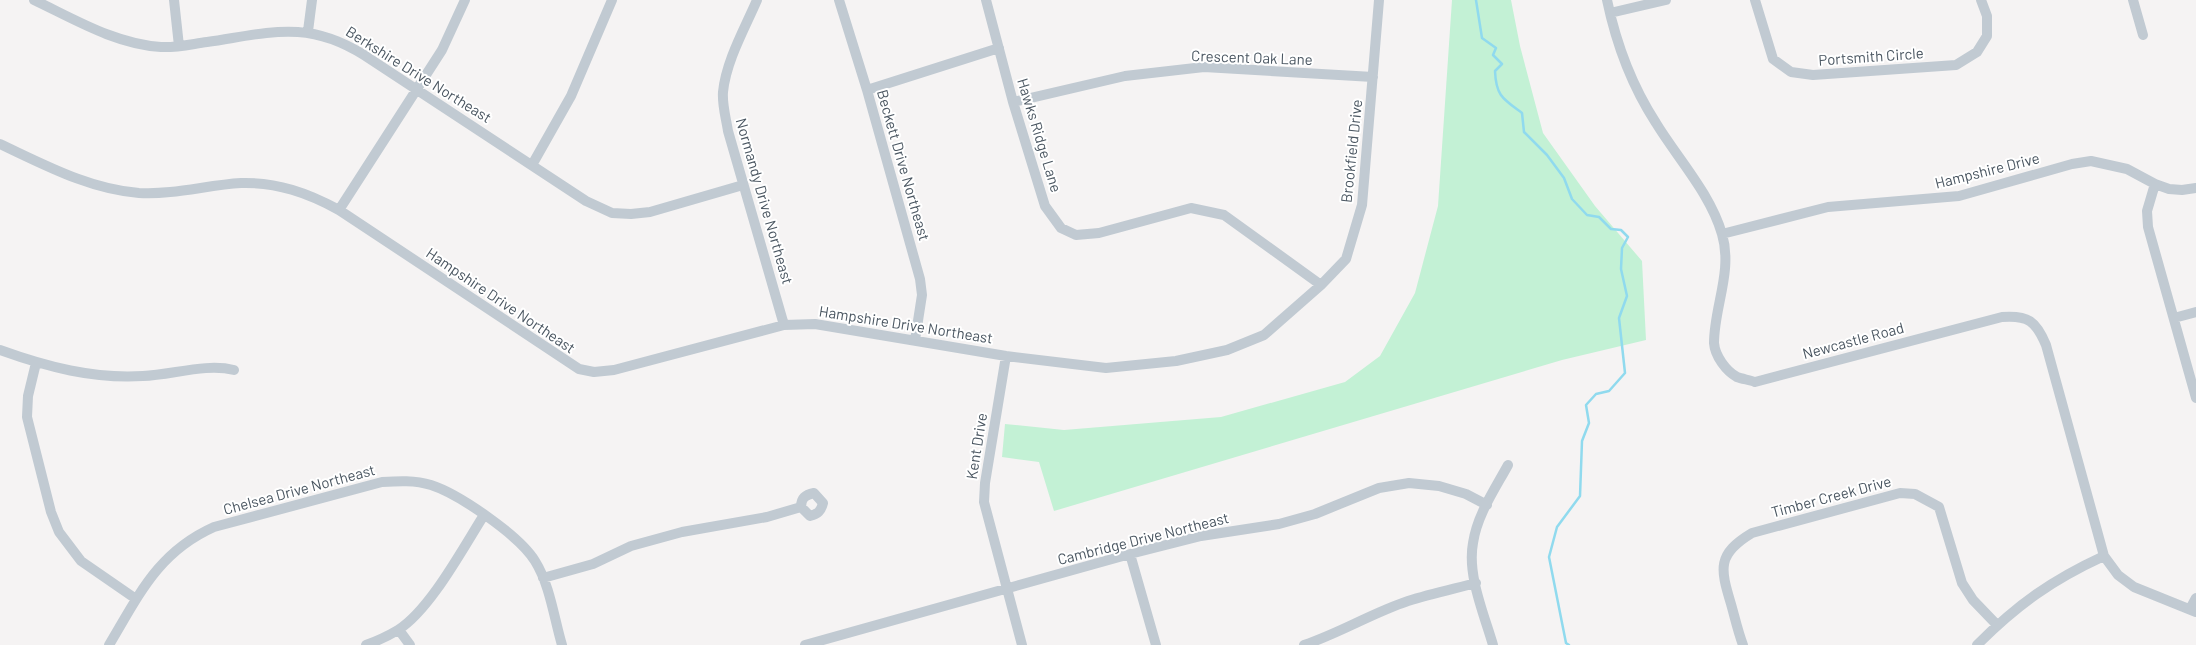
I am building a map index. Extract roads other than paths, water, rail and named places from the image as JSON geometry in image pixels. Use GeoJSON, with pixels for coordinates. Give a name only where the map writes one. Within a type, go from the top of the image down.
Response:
{"type":"FeatureCollection","features":[{"type":"Feature","properties":{"kind":"street","name":"Berkshire Drive Northeast"},"geometry":{"type":"LineString","coordinates":[[34,0],[128,42],[164,47],[293,30],[308,31],[345,43],[586,201],[612,213],[650,212],[743,185]]}},
{"type":"Feature","properties":{"kind":"street"},"geometry":{"type":"LineString","coordinates":[[174,0],[179,46]]}},
{"type":"Feature","properties":{"kind":"street"},"geometry":{"type":"LineString","coordinates":[[308,31],[312,0]]}},
{"type":"Feature","properties":{"kind":"street"},"geometry":{"type":"LineString","coordinates":[[339,210],[418,91],[442,50],[465,0]]}},
{"type":"Feature","properties":{"kind":"street"},"geometry":{"type":"LineString","coordinates":[[532,165],[571,96],[612,0]]}},
{"type":"Feature","properties":{"kind":"street","name":"Normandy Drive Northeast"},"geometry":{"type":"LineString","coordinates":[[757,0],[733,58],[723,92],[728,131],[784,325]]}},
{"type":"Feature","properties":{"kind":"street","name":"Beckett Drive Northeast"},"geometry":{"type":"LineString","coordinates":[[839,0],[867,90],[920,279],[922,295],[915,340]]}},
{"type":"Feature","properties":{"kind":"street","name":"Hawks Ridge Lane"},"geometry":{"type":"LineString","coordinates":[[986,0],[1045,206],[1061,228],[1076,235],[1099,233],[1191,208],[1224,215],[1321,285]]}},
{"type":"Feature","properties":{"kind":"street","name":"Brookfield Drive"},"geometry":{"type":"LineString","coordinates":[[1006,356],[1106,368],[1176,361],[1227,350],[1264,335],[1321,285],[1346,259],[1362,205],[1379,0]]}},
{"type":"Feature","properties":{"kind":"street","name":"Newcastle Road"},"geometry":{"type":"LineString","coordinates":[[1607,0],[1621,52],[1635,85],[1655,122],[1707,200],[1722,234],[1725,258],[1723,292],[1714,345],[1723,365],[1737,377],[1755,382],[2002,317],[2021,315],[2038,327],[2049,355],[2104,556],[2118,575],[2134,587],[2193,611]]}},
{"type":"Feature","properties":{"kind":"street"},"geometry":{"type":"LineString","coordinates":[[1610,13],[1666,0]]}},
{"type":"Feature","properties":{"kind":"street","name":"Portsmith Circle"},"geometry":{"type":"LineString","coordinates":[[1755,0],[1773,59],[1791,72],[1813,75],[1956,65],[1977,52],[1987,36],[1987,16],[1982,0]]}},
{"type":"Feature","properties":{"kind":"street"},"geometry":{"type":"LineString","coordinates":[[2133,0],[2143,35]]}},
{"type":"Feature","properties":{"kind":"street"},"geometry":{"type":"LineString","coordinates":[[867,90],[999,48]]}},
{"type":"Feature","properties":{"kind":"street","name":"Crescent Oak Lane"},"geometry":{"type":"LineString","coordinates":[[1014,102],[1125,76],[1204,67],[1373,77]]}},
{"type":"Feature","properties":{"kind":"street","name":"Hampshire Drive Northeast"},"geometry":{"type":"LineString","coordinates":[[0,144],[73,178],[103,187],[138,193],[170,193],[240,183],[285,187],[305,193],[339,210],[579,369],[594,372],[614,370],[784,325],[815,324],[1006,356]]}},
{"type":"Feature","properties":{"kind":"street","name":"Hampshire Drive"},"geometry":{"type":"LineString","coordinates":[[1722,234],[1828,208],[1959,196],[2072,164],[2091,161],[2127,169],[2155,184],[2182,190],[2196,188]]}},
{"type":"Feature","properties":{"kind":"street"},"geometry":{"type":"LineString","coordinates":[[2155,184],[2148,211],[2148,228],[2196,398]]}},
{"type":"Feature","properties":{"kind":"street"},"geometry":{"type":"LineString","coordinates":[[2174,318],[2196,312]]}},
{"type":"Feature","properties":{"kind":"street"},"geometry":{"type":"LineString","coordinates":[[0,350],[36,363],[82,374],[114,376],[166,375],[221,367],[234,370]]}},
{"type":"Feature","properties":{"kind":"street","name":"Kent Drive"},"geometry":{"type":"LineString","coordinates":[[1006,356],[985,483],[984,502],[1022,645]]}},
{"type":"Feature","properties":{"kind":"street"},"geometry":{"type":"LineString","coordinates":[[36,363],[28,396],[27,417],[50,512],[59,532],[81,562],[136,599]]}},
{"type":"Feature","properties":{"kind":"street"},"geometry":{"type":"LineString","coordinates":[[1493,645],[1476,583],[1472,560],[1472,544],[1477,526],[1508,465]]}},
{"type":"Feature","properties":{"kind":"street","name":"Chelsea Drive Northeast"},"geometry":{"type":"LineString","coordinates":[[109,645],[136,599],[172,552],[198,534],[214,527],[382,482],[401,481],[432,486],[449,493],[514,535],[526,547],[543,578],[562,645]]}},
{"type":"Feature","properties":{"kind":"street","name":"Cambridge Drive Northeast"},"geometry":{"type":"LineString","coordinates":[[805,645],[1130,554],[1201,536],[1279,524],[1315,514],[1379,488],[1409,483],[1439,486],[1466,494],[1487,505]]}},
{"type":"Feature","properties":{"kind":"street","name":"Timber Creek Drive"},"geometry":{"type":"LineString","coordinates":[[1743,645],[1722,575],[1726,557],[1736,542],[1752,533],[1900,493],[1915,494],[1939,507],[1962,583],[1973,600],[1997,625]]}},
{"type":"Feature","properties":{"kind":"street"},"geometry":{"type":"LineString","coordinates":[[543,578],[593,564],[631,546],[682,532],[767,517],[801,508]]}},
{"type":"Feature","properties":{"kind":"street"},"geometry":{"type":"LineString","coordinates":[[366,645],[399,630],[412,618],[434,590],[484,515]]}},
{"type":"Feature","properties":{"kind":"street"},"geometry":{"type":"LineString","coordinates":[[1130,554],[1156,645]]}},
{"type":"Feature","properties":{"kind":"street"},"geometry":{"type":"LineString","coordinates":[[1977,645],[2028,599],[2064,574],[2104,556]]}},
{"type":"Feature","properties":{"kind":"street"},"geometry":{"type":"LineString","coordinates":[[1304,645],[1333,635],[1408,601],[1476,583]]}},
{"type":"Feature","properties":{"kind":"street"},"geometry":{"type":"LineString","coordinates":[[2193,611],[2196,598]]}},
{"type":"Feature","properties":{"kind":"street"},"geometry":{"type":"LineString","coordinates":[[399,630],[410,645]]}},
{"type":"Feature","properties":{"kind":"waterway"},"geometry":{"type":"LineString","coordinates":[[1476,0],[1482,38],[1496,48],[1493,55],[1502,64],[1495,71],[1499,92],[1505,100],[1522,113],[1524,132],[1547,155],[1564,178],[1572,199],[1587,215],[1599,217],[1611,229],[1621,230],[1628,237],[1622,248],[1621,269],[1627,296],[1619,318],[1625,373],[1609,391],[1596,394],[1586,405],[1589,423],[1582,441],[1580,496],[1557,527],[1549,557],[1566,643],[1569,645]]}}]}
